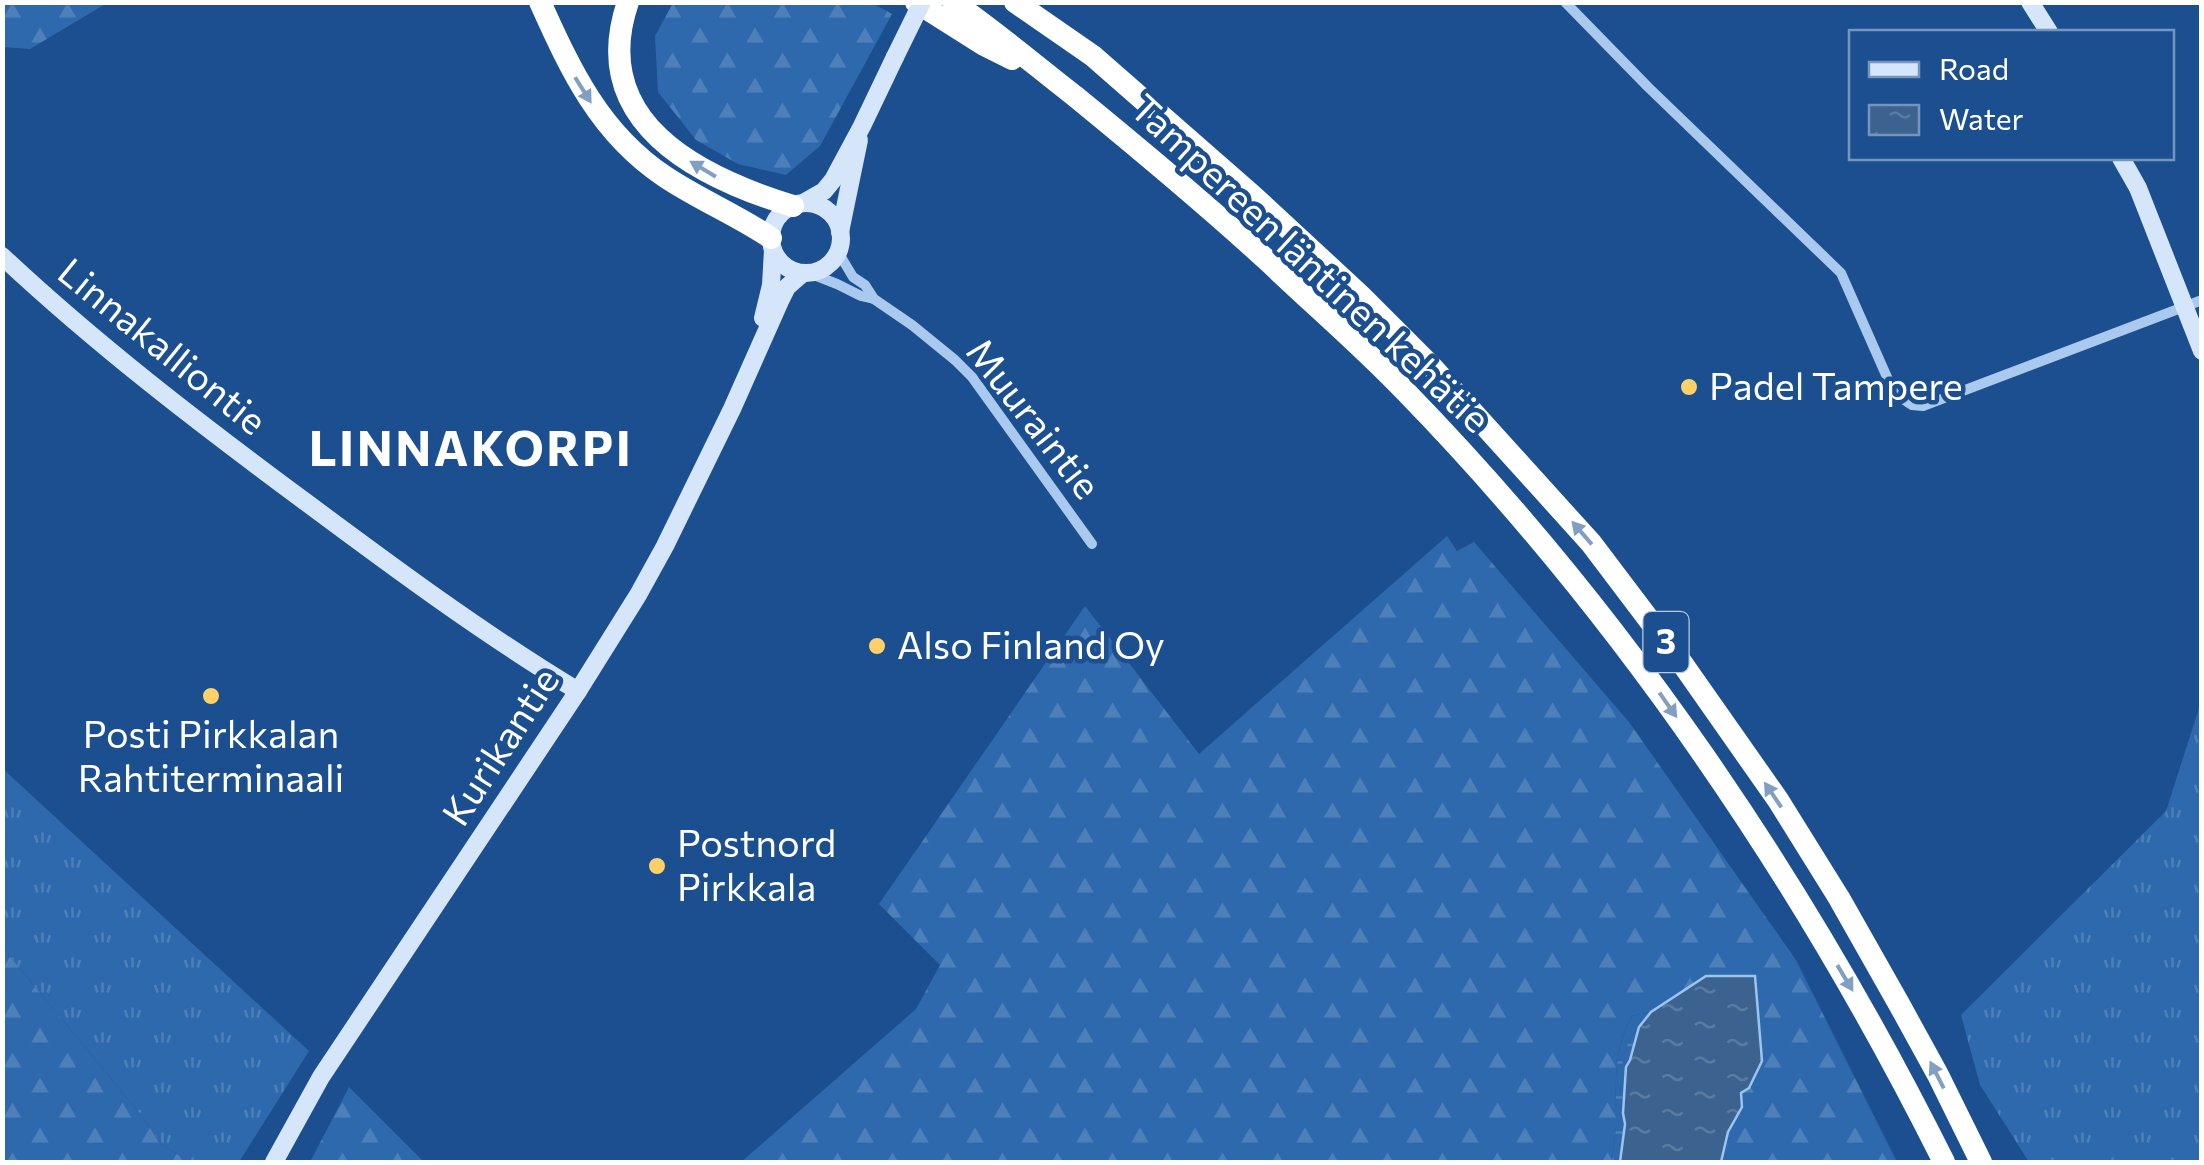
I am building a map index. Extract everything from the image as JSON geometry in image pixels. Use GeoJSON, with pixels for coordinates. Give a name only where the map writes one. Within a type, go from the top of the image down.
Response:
{"type":"FeatureCollection","features":[{"type":"Feature","properties":{"kind":"highway"},"geometry":{"type":"LineString","coordinates":[[540,2],[588,98],[626,145],[666,178],[772,244]]}},
{"type":"Feature","properties":{"kind":"highway"},"geometry":{"type":"LineString","coordinates":[[628,2],[619,36],[620,71],[642,120],[672,150],[727,183],[798,204]]}},
{"type":"Feature","properties":{"kind":"highway"},"geometry":{"type":"LineString","coordinates":[[919,2],[984,44],[1052,78]]}},
{"type":"Feature","properties":{"kind":"highway","name":"Tampereen läntinen kehätie"},"geometry":{"type":"LineString","coordinates":[[953,2],[1052,78],[1224,221],[1404,389],[1478,469],[1580,589],[1658,690],[1742,812],[1868,1018],[1944,1162]]}},
{"type":"Feature","properties":{"kind":"highway","name":"Tampereen läntinen kehätie"},"geometry":{"type":"LineString","coordinates":[[1015,2],[1092,56],[1253,196],[1360,296],[1456,392],[1591,543],[1684,666],[1798,832],[1907,1018],[1980,1162]]}},
{"type":"Feature","properties":{"kind":"highway"},"geometry":{"type":"LineString","coordinates":[[1038,2],[1092,56]]}},
{"type":"Feature","properties":{"kind":"main road"},"geometry":{"type":"LineString","coordinates":[[862,126],[836,255],[817,271],[792,270],[783,264],[772,244],[778,216],[824,191],[862,126],[919,2]]}},
{"type":"Feature","properties":{"kind":"main road"},"geometry":{"type":"LineString","coordinates":[[2030,2],[2048,30]]}},
{"type":"Feature","properties":{"kind":"main road"},"geometry":{"type":"LineString","coordinates":[[2122,160],[2193,303],[2202,351]]}},
{"type":"Feature","properties":{"kind":"main road"},"geometry":{"type":"LineString","coordinates":[[798,204],[820,206],[832,214],[840,239]]}},
{"type":"Feature","properties":{"kind":"main road","name":"Kurikantie"},"geometry":{"type":"LineString","coordinates":[[755,353],[771,285],[772,244]]}},
{"type":"Feature","properties":{"kind":"main road","name":"Linnakalliontie"},"geometry":{"type":"LineString","coordinates":[[2,256],[196,421],[437,600],[578,690]]}},
{"type":"Feature","properties":{"kind":"main road","name":"Kurikantie"},"geometry":{"type":"LineString","coordinates":[[274,1162],[321,1077],[638,595],[732,409],[788,286],[806,273]]}},
{"type":"Feature","properties":{"kind":"street"},"geometry":{"type":"LineString","coordinates":[[1565,2],[1841,274],[1894,393],[1912,405],[1923,406],[2193,303]]}},
{"type":"Feature","properties":{"kind":"street","name":"Muuraintie"},"geometry":{"type":"LineString","coordinates":[[840,239],[846,267],[874,300]]}},
{"type":"Feature","properties":{"kind":"street","name":"Muuraintie"},"geometry":{"type":"LineString","coordinates":[[806,273],[874,300],[955,360],[972,377],[1092,544]]}},
{"type":"Feature","properties":{"kind":"green space"},"geometry":{"type":"Polygon","coordinates":[[[2,3],[107,3],[30,49],[3,47],[2,3]]]}},
{"type":"Feature","properties":{"kind":"green space"},"geometry":{"type":"Polygon","coordinates":[[[673,3],[872,3],[892,14],[820,146],[786,175],[738,164],[696,140],[658,92],[655,36],[673,3]]]}},
{"type":"Feature","properties":{"kind":"green space"},"geometry":{"type":"Polygon","coordinates":[[[1447,536],[1457,551],[1474,542],[1629,722],[1796,960],[1897,1162],[1721,1162],[1728,1132],[1742,1107],[1741,1093],[1762,1061],[1755,977],[1706,976],[1651,1012],[1632,1016],[1619,1054],[1612,1162],[741,1162],[916,1009],[940,965],[879,904],[1085,606],[1199,754],[1447,536]]]}},
{"type":"Feature","properties":{"kind":"green space"},"geometry":{"type":"Polygon","coordinates":[[[2201,702],[2201,1162],[2029,1162],[1980,1085],[1961,1015],[2166,811],[2201,702]]]}},
{"type":"Feature","properties":{"kind":"green space"},"geometry":{"type":"Polygon","coordinates":[[[2,768],[309,1051],[239,1162],[190,1162],[162,1145],[3,948],[2,768]]]}},
{"type":"Feature","properties":{"kind":"green space"},"geometry":{"type":"Polygon","coordinates":[[[3,948],[162,1145],[190,1162],[3,1162],[3,948]]]}},
{"type":"Feature","properties":{"kind":"green space"},"geometry":{"type":"Polygon","coordinates":[[[1651,1012],[1639,1027],[1626,1067],[1622,1153],[1620,1162],[1612,1162],[1621,1042],[1632,1016],[1651,1012]]]}},
{"type":"Feature","properties":{"kind":"green space"},"geometry":{"type":"Polygon","coordinates":[[[349,1087],[424,1162],[310,1162],[349,1087]]]}},
{"type":"Feature","properties":{"kind":"water"},"geometry":{"type":"Polygon","coordinates":[[[1706,976],[1755,976],[1762,1061],[1749,1088],[1741,1093],[1742,1107],[1728,1132],[1721,1162],[1620,1162],[1626,1067],[1639,1027],[1651,1012],[1706,976]]]}},
{"type":"Feature","properties":{"kind":"place","name":"Padel Tampere"},"geometry":{"type":"Point","coordinates":[1689,387]}},
{"type":"Feature","properties":{"kind":"place","name":"Also Finland Oy"},"geometry":{"type":"Point","coordinates":[877,646]}},
{"type":"Feature","properties":{"kind":"place","name":"Posti Pirkkalan Rahtiterminaali"},"geometry":{"type":"Point","coordinates":[211,696]}},
{"type":"Feature","properties":{"kind":"place","name":"Postnord Pirkkala"},"geometry":{"type":"Point","coordinates":[657,866]}},
{"type":"Feature","properties":{"kind":"district","name":"LINNAKORPI"},"geometry":{"type":"Point","coordinates":[471,449]}}]}
